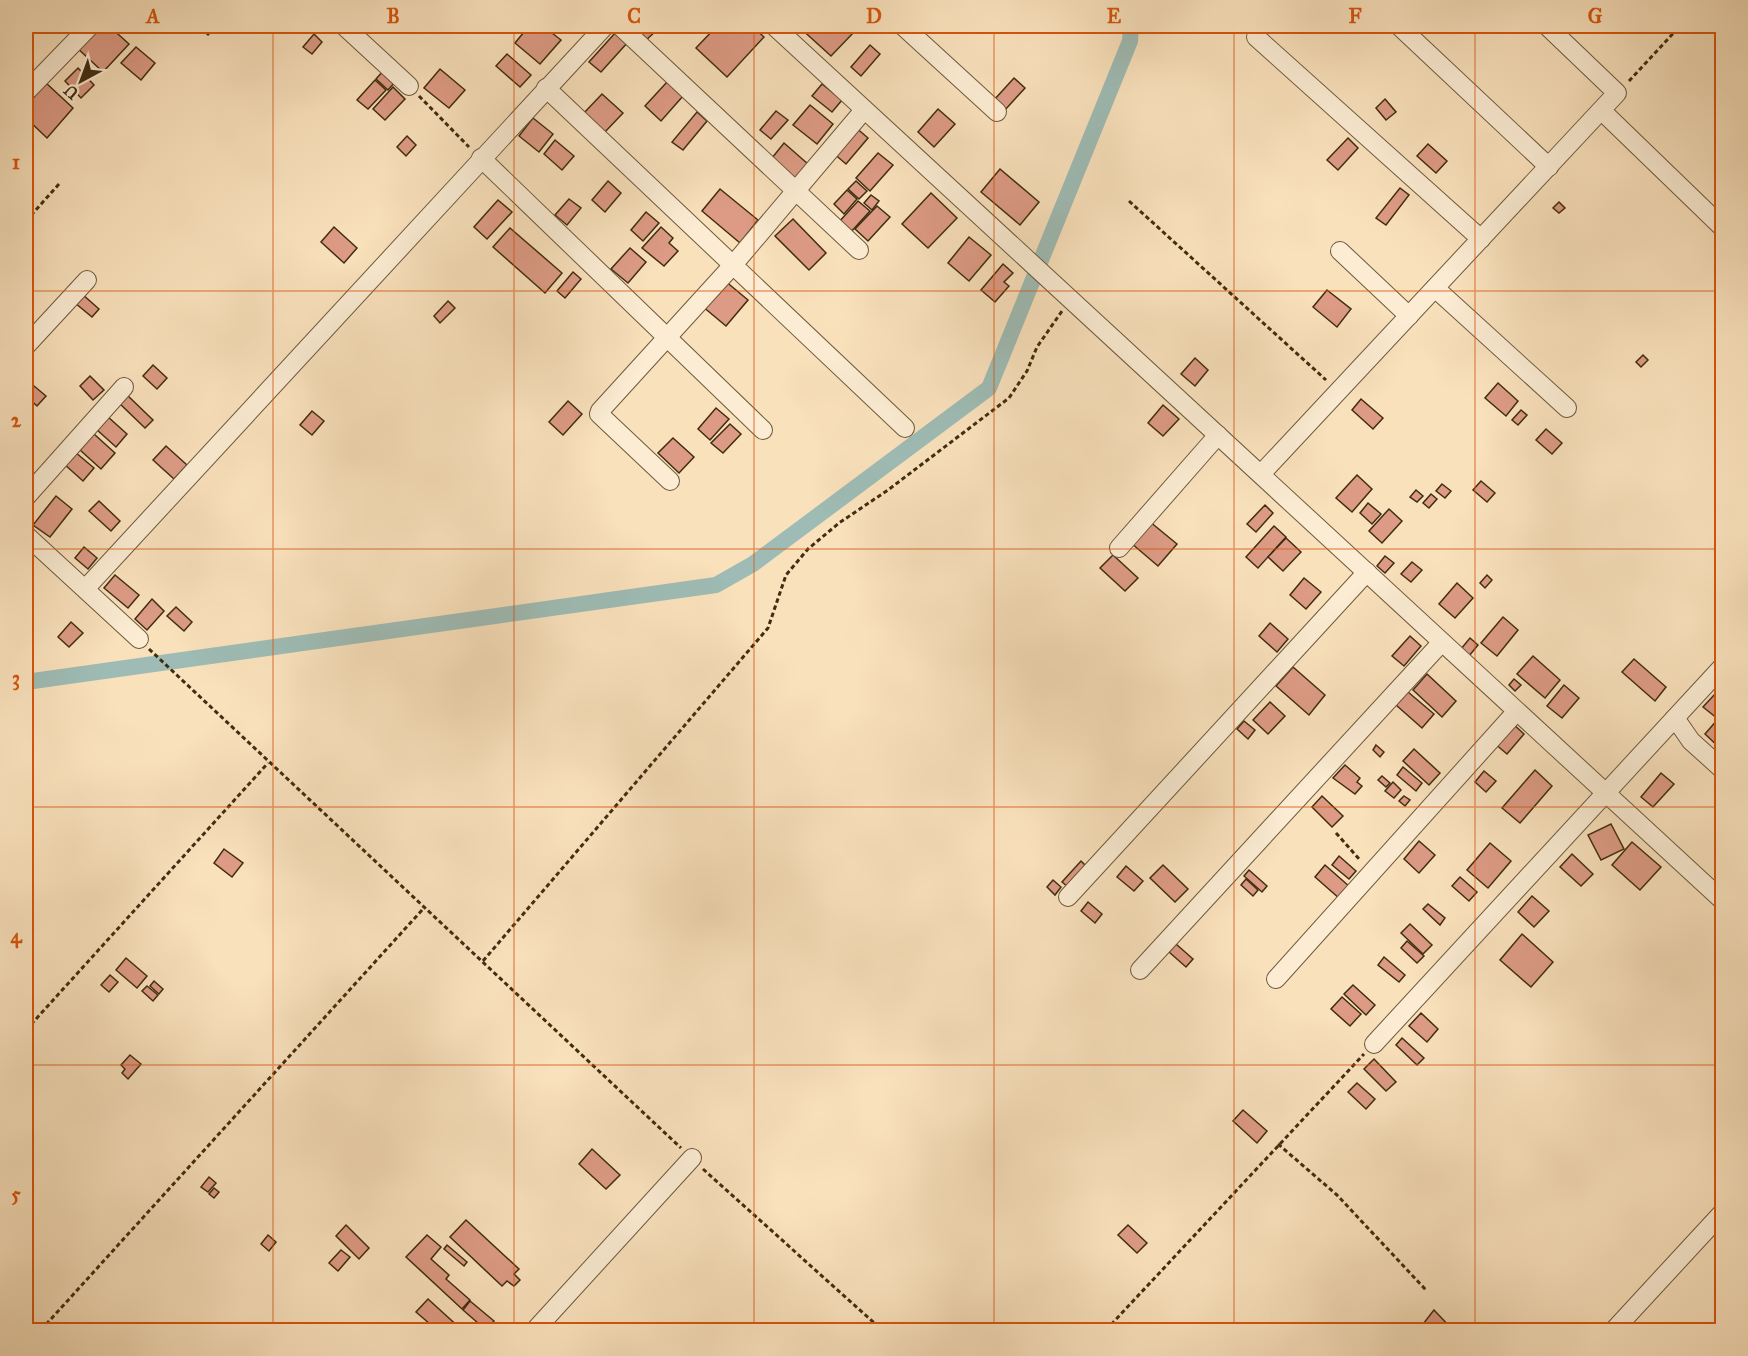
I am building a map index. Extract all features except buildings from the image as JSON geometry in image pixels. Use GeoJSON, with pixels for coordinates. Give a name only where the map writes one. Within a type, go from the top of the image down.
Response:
{"type":"FeatureCollection","features":[{"type":"Feature","properties":{"kind":"street"},"geometry":{"type":"LineString","coordinates":[[26,92],[90,26]]}},
{"type":"Feature","properties":{"kind":"street"},"geometry":{"type":"LineString","coordinates":[[344,26],[409,86]]}},
{"type":"Feature","properties":{"kind":"street"},"geometry":{"type":"LineString","coordinates":[[86,588],[605,26]]}},
{"type":"Feature","properties":{"kind":"street"},"geometry":{"type":"LineString","coordinates":[[620,26],[859,250]]}},
{"type":"Feature","properties":{"kind":"street"},"geometry":{"type":"LineString","coordinates":[[774,26],[1722,900]]}},
{"type":"Feature","properties":{"kind":"street"},"geometry":{"type":"LineString","coordinates":[[903,26],[997,112]]}},
{"type":"Feature","properties":{"kind":"street"},"geometry":{"type":"LineString","coordinates":[[1399,26],[1549,167]]}},
{"type":"Feature","properties":{"kind":"street"},"geometry":{"type":"LineString","coordinates":[[1261,474],[1617,93],[1547,26]]}},
{"type":"Feature","properties":{"kind":"street"},"geometry":{"type":"LineString","coordinates":[[1256,37],[1481,239]]}},
{"type":"Feature","properties":{"kind":"street"},"geometry":{"type":"LineString","coordinates":[[546,88],[905,428]]}},
{"type":"Feature","properties":{"kind":"street"},"geometry":{"type":"LineString","coordinates":[[670,481],[599,414],[614,394],[668,339],[733,266],[864,110]]}},
{"type":"Feature","properties":{"kind":"street"},"geometry":{"type":"LineString","coordinates":[[1602,111],[1722,227]]}},
{"type":"Feature","properties":{"kind":"street"},"geometry":{"type":"LineString","coordinates":[[481,158],[763,430]]}},
{"type":"Feature","properties":{"kind":"street"},"geometry":{"type":"LineString","coordinates":[[1340,251],[1409,316]]}},
{"type":"Feature","properties":{"kind":"street"},"geometry":{"type":"LineString","coordinates":[[26,346],[87,280]]}},
{"type":"Feature","properties":{"kind":"street"},"geometry":{"type":"LineString","coordinates":[[1436,288],[1567,408]]}},
{"type":"Feature","properties":{"kind":"street"},"geometry":{"type":"LineString","coordinates":[[26,497],[124,387]]}},
{"type":"Feature","properties":{"kind":"street"},"geometry":{"type":"LineString","coordinates":[[1119,548],[1218,435]]}},
{"type":"Feature","properties":{"kind":"street"},"geometry":{"type":"LineString","coordinates":[[26,535],[139,639]]}},
{"type":"Feature","properties":{"kind":"street"},"geometry":{"type":"LineString","coordinates":[[1068,897],[1367,572]]}},
{"type":"Feature","properties":{"kind":"street"},"geometry":{"type":"LineString","coordinates":[[1140,970],[1442,642]]}},
{"type":"Feature","properties":{"kind":"street"},"geometry":{"type":"LineString","coordinates":[[1374,1044],[1722,667]]}},
{"type":"Feature","properties":{"kind":"street"},"geometry":{"type":"LineString","coordinates":[[1276,980],[1516,712]]}},
{"type":"Feature","properties":{"kind":"street"},"geometry":{"type":"LineString","coordinates":[[1675,718],[1691,741],[1722,769]]}},
{"type":"Feature","properties":{"kind":"street"},"geometry":{"type":"LineString","coordinates":[[535,1330],[692,1158]]}},
{"type":"Feature","properties":{"kind":"street"},"geometry":{"type":"LineString","coordinates":[[1614,1330],[1722,1213]]}},
{"type":"Feature","properties":{"kind":"path"},"geometry":{"type":"LineString","coordinates":[[1617,93],[1680,26]]}},
{"type":"Feature","properties":{"kind":"path"},"geometry":{"type":"LineString","coordinates":[[409,86],[481,158]]}},
{"type":"Feature","properties":{"kind":"path"},"geometry":{"type":"LineString","coordinates":[[26,221],[59,184]]}},
{"type":"Feature","properties":{"kind":"path"},"geometry":{"type":"LineString","coordinates":[[1129,201],[1338,392]]}},
{"type":"Feature","properties":{"kind":"path"},"geometry":{"type":"LineString","coordinates":[[483,961],[768,628],[775,613],[777,595],[791,567],[839,523],[888,490],[1009,398],[1027,371],[1037,347],[1070,299]]}},
{"type":"Feature","properties":{"kind":"path"},"geometry":{"type":"LineString","coordinates":[[139,639],[423,909],[483,961],[692,1158],[882,1330]]}},
{"type":"Feature","properties":{"kind":"path"},"geometry":{"type":"LineString","coordinates":[[26,1030],[268,763]]}},
{"type":"Feature","properties":{"kind":"path"},"geometry":{"type":"LineString","coordinates":[[1336,833],[1371,873]]}},
{"type":"Feature","properties":{"kind":"path"},"geometry":{"type":"LineString","coordinates":[[41,1330],[423,909]]}},
{"type":"Feature","properties":{"kind":"path"},"geometry":{"type":"LineString","coordinates":[[1106,1330],[1374,1044]]}},
{"type":"Feature","properties":{"kind":"path"},"geometry":{"type":"LineString","coordinates":[[1278,1144],[1337,1195],[1426,1290]]}},
{"type":"Feature","properties":{"kind":"waterway"},"geometry":{"type":"LineString","coordinates":[[26,682],[716,585],[753,564],[989,388],[1130,41],[1131,26]]}}]}
